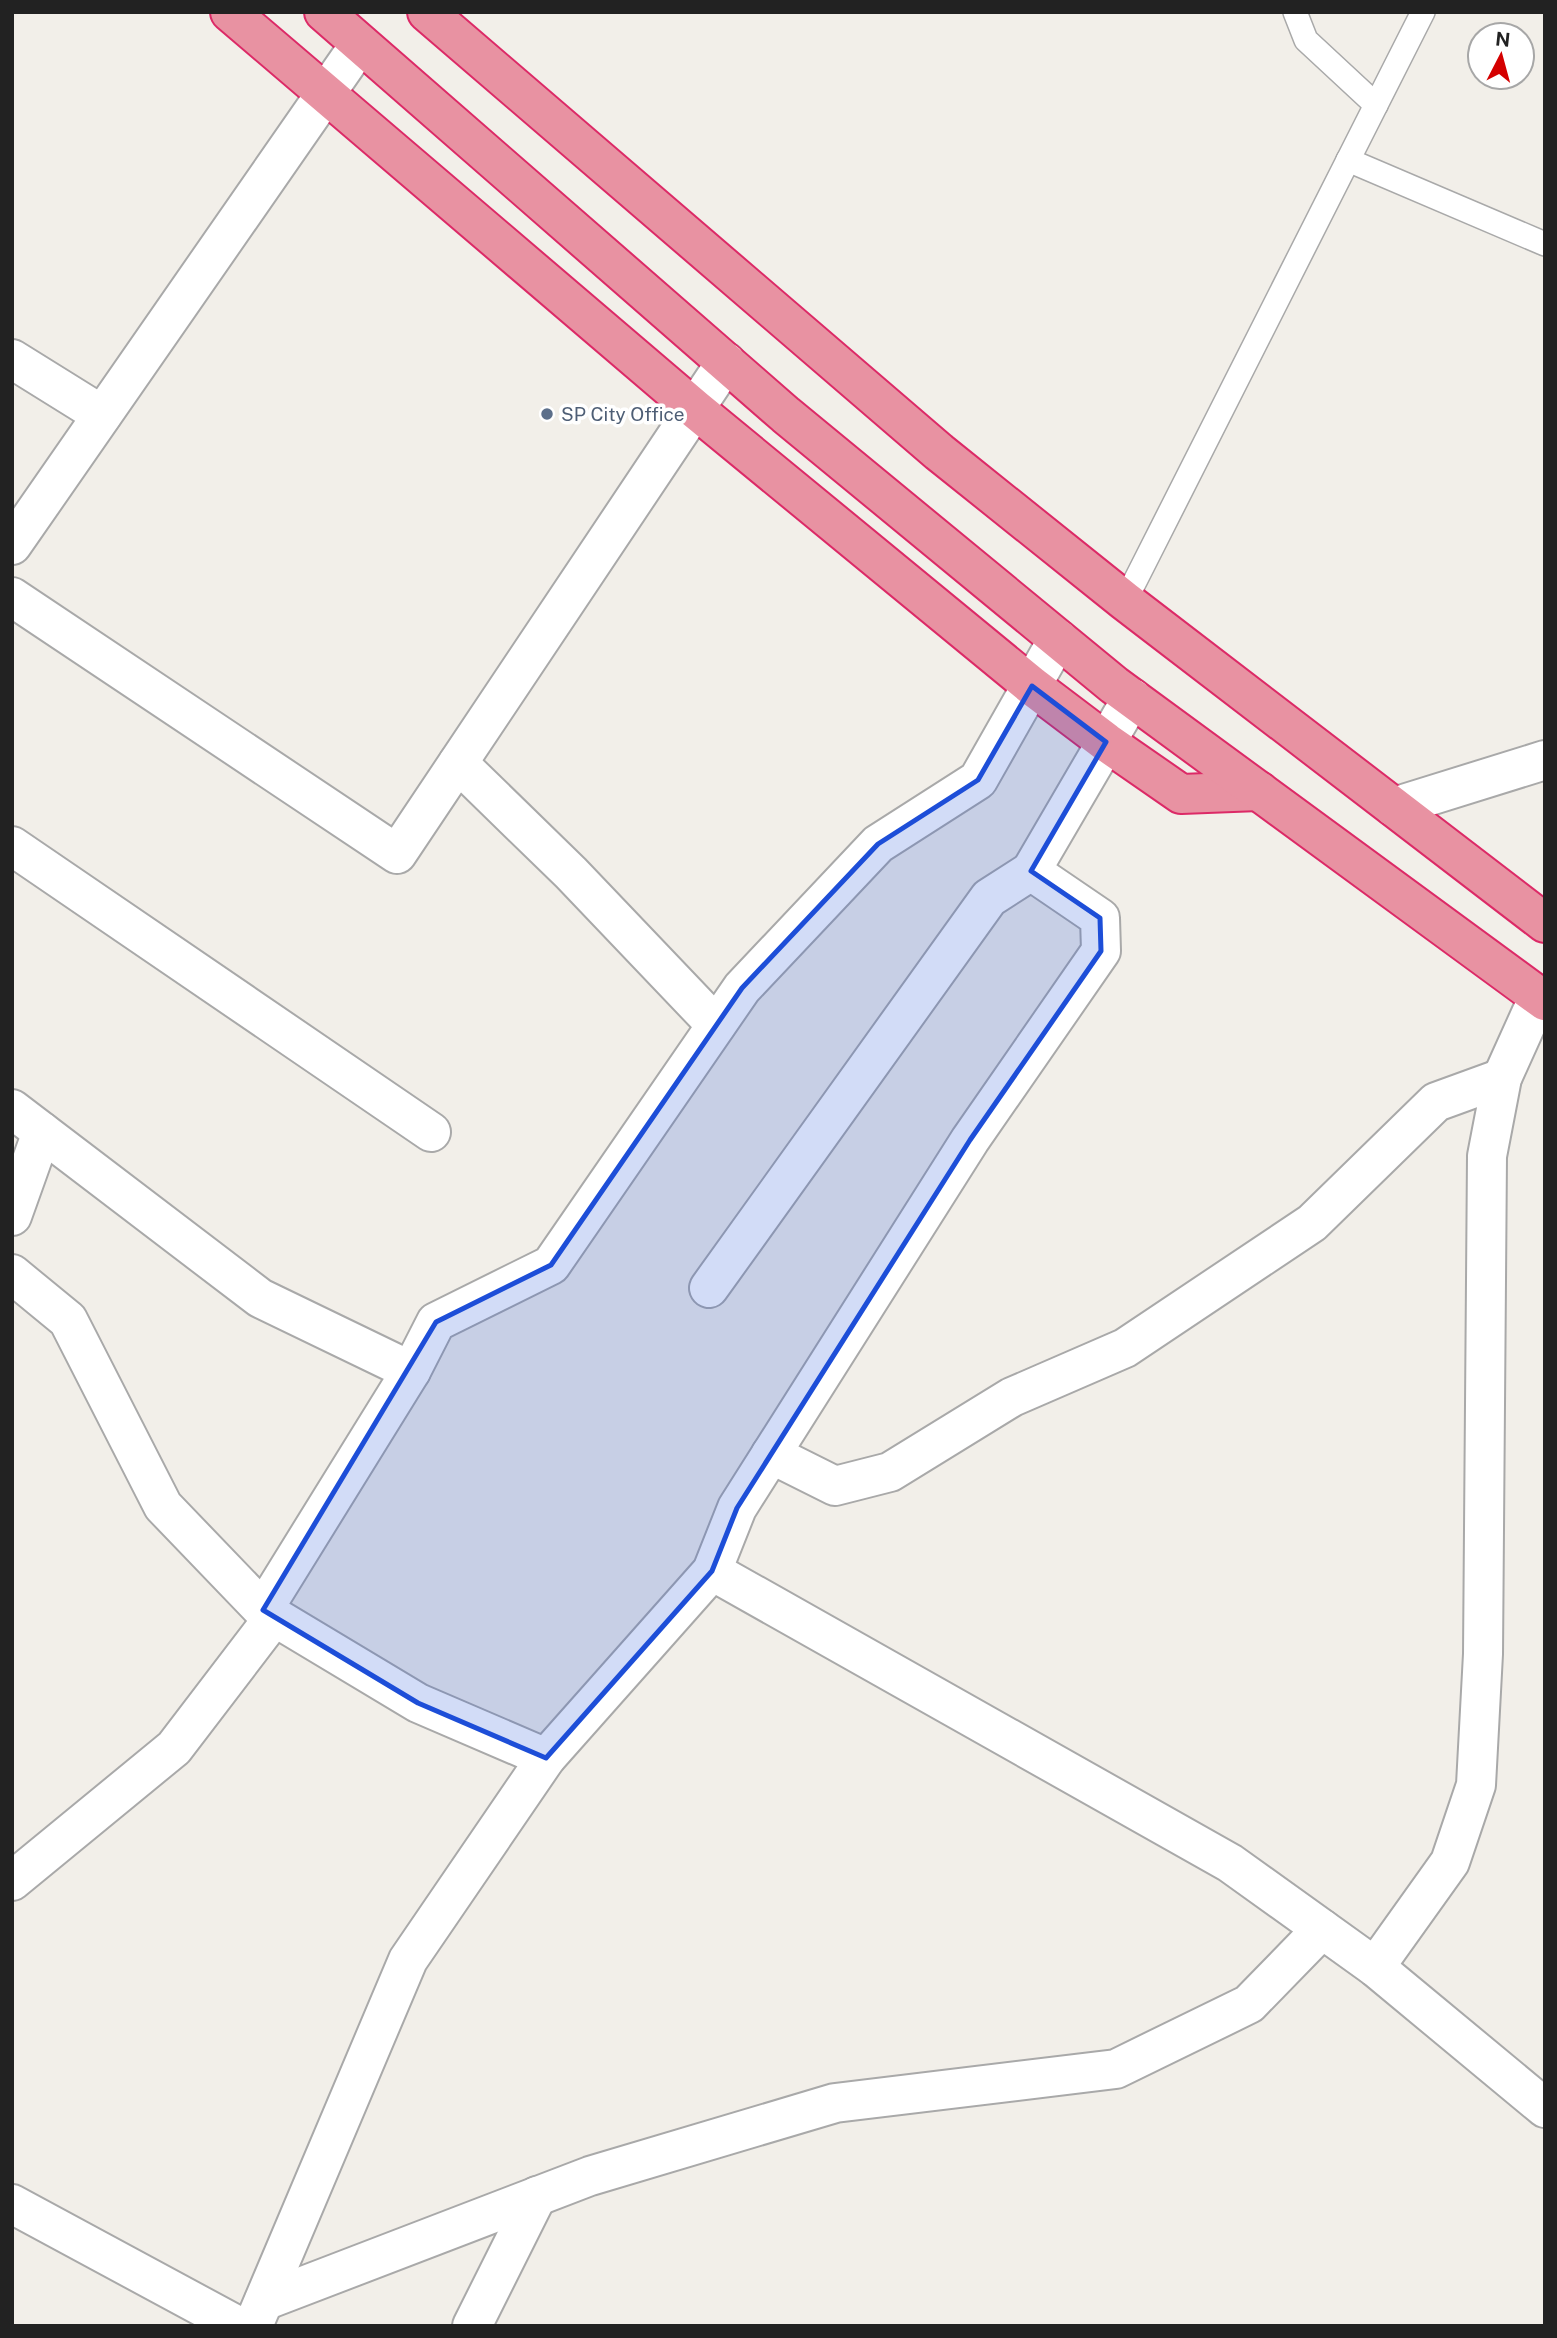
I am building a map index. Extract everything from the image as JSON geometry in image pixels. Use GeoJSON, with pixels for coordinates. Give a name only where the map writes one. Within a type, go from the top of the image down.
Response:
{"type":"FeatureCollection","features":[{"type":"Feature","properties":{"kind":"highway"},"geometry":{"type":"LineString","coordinates":[[230,12],[695,409],[1032,686],[1181,794],[1259,791]]}},
{"type":"Feature","properties":{"kind":"highway"},"geometry":{"type":"LineString","coordinates":[[324,12],[786,415],[1058,639],[1132,698],[1543,996]]}},
{"type":"Feature","properties":{"kind":"highway"},"geometry":{"type":"LineString","coordinates":[[427,12],[939,452],[1125,601],[1545,923]]}},
{"type":"Feature","properties":{"kind":"street"},"geometry":{"type":"LineString","coordinates":[[12,545],[360,44]]}},
{"type":"Feature","properties":{"kind":"street"},"geometry":{"type":"LineString","coordinates":[[12,359],[102,415]]}},
{"type":"Feature","properties":{"kind":"street"},"geometry":{"type":"LineString","coordinates":[[12,597],[397,854],[726,362]]}},
{"type":"Feature","properties":{"kind":"street"},"geometry":{"type":"LineString","coordinates":[[12,1881],[174,1748],[268,1614],[411,1371],[436,1322],[551,1265],[742,988],[878,845],[978,780],[1058,639]]}},
{"type":"Feature","properties":{"kind":"street"},"geometry":{"type":"LineString","coordinates":[[709,1288],[989,898],[1031,871],[1132,698]]}},
{"type":"Feature","properties":{"kind":"street"},"geometry":{"type":"LineString","coordinates":[[1394,807],[1545,760]]}},
{"type":"Feature","properties":{"kind":"street"},"geometry":{"type":"LineString","coordinates":[[458,763],[571,873],[716,1026]]}},
{"type":"Feature","properties":{"kind":"street"},"geometry":{"type":"LineString","coordinates":[[12,846],[431,1132]]}},
{"type":"Feature","properties":{"kind":"street"},"geometry":{"type":"LineString","coordinates":[[252,2318],[408,1960],[546,1758],[712,1571],[737,1508],[970,1140],[1101,951],[1100,918],[1031,871]]}},
{"type":"Feature","properties":{"kind":"street"},"geometry":{"type":"LineString","coordinates":[[1376,1968],[1450,1862],[1476,1785],[1483,1654],[1487,1156],[1502,1078],[1543,996]]}},
{"type":"Feature","properties":{"kind":"street"},"geometry":{"type":"LineString","coordinates":[[771,1454],[835,1486],[890,1472],[1012,1396],[1125,1348],[1312,1223],[1436,1102],[1502,1078]]}},
{"type":"Feature","properties":{"kind":"street"},"geometry":{"type":"LineString","coordinates":[[12,1109],[260,1298],[411,1371]]}},
{"type":"Feature","properties":{"kind":"street"},"geometry":{"type":"LineString","coordinates":[[12,1216],[42,1132]]}},
{"type":"Feature","properties":{"kind":"street"},"geometry":{"type":"LineString","coordinates":[[12,1274],[68,1320],[163,1506],[268,1614],[418,1703],[546,1758]]}},
{"type":"Feature","properties":{"kind":"street"},"geometry":{"type":"LineString","coordinates":[[712,1571],[1230,1863],[1376,1968],[1545,2108]]}},
{"type":"Feature","properties":{"kind":"street"},"geometry":{"type":"LineString","coordinates":[[12,2204],[252,2318],[590,2176],[835,2103],[1116,2069],[1249,2004],[1322,1929]]}},
{"type":"Feature","properties":{"kind":"street"},"geometry":{"type":"LineString","coordinates":[[472,2326],[537,2196]]}},
{"type":"Feature","properties":{"kind":"lane"},"geometry":{"type":"LineString","coordinates":[[1295,12],[1306,40],[1376,105]]}},
{"type":"Feature","properties":{"kind":"lane"},"geometry":{"type":"LineString","coordinates":[[1125,601],[1423,12]]}},
{"type":"Feature","properties":{"kind":"lane"},"geometry":{"type":"LineString","coordinates":[[1348,160],[1545,244]]}},
{"type":"Feature","properties":{"kind":"highlighted area"},"geometry":{"type":"Polygon","coordinates":[[[1032,686],[1106,742],[1031,871],[1100,918],[1101,951],[970,1140],[737,1508],[712,1571],[546,1758],[418,1703],[263,1610],[436,1322],[551,1265],[742,988],[878,844],[978,780],[1032,686]]]}},
{"type":"Feature","properties":{"kind":"place","name":"SP City Office"},"geometry":{"type":"Point","coordinates":[547,414]}}]}
